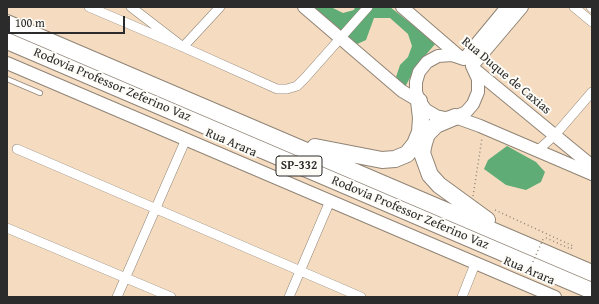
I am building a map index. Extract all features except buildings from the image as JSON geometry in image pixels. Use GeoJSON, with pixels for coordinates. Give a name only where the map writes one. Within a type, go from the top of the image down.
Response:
{"type":"FeatureCollection","features":[{"type":"Feature","properties":{"kind":"highway","name":"Rodovia Professor Zeferino Vaz"},"geometry":{"type":"LineString","coordinates":[[7,23],[592,272]]}},
{"type":"Feature","properties":{"kind":"highway","name":"Rodovia Professor Zeferino Vaz"},"geometry":{"type":"LineString","coordinates":[[7,41],[592,291]]}},
{"type":"Feature","properties":{"kind":"highway"},"geometry":{"type":"LineString","coordinates":[[277,139],[382,160],[395,159],[407,154],[415,144],[420,132],[421,118],[419,101]]}},
{"type":"Feature","properties":{"kind":"highway"},"geometry":{"type":"LineString","coordinates":[[455,117],[436,125],[427,134],[422,153],[430,175],[439,185],[510,236]]}},
{"type":"Feature","properties":{"kind":"street"},"geometry":{"type":"LineString","coordinates":[[89,7],[277,89],[287,89],[296,86],[305,78],[368,7]]}},
{"type":"Feature","properties":{"kind":"street"},"geometry":{"type":"LineString","coordinates":[[131,7],[183,47]]}},
{"type":"Feature","properties":{"kind":"street"},"geometry":{"type":"LineString","coordinates":[[183,47],[220,7]]}},
{"type":"Feature","properties":{"kind":"street"},"geometry":{"type":"LineString","coordinates":[[304,7],[402,91],[419,101]]}},
{"type":"Feature","properties":{"kind":"street","name":"Rua Duque de Caxias"},"geometry":{"type":"LineString","coordinates":[[402,7],[592,166]]}},
{"type":"Feature","properties":{"kind":"street"},"geometry":{"type":"LineString","coordinates":[[468,63],[507,7]]}},
{"type":"Feature","properties":{"kind":"street"},"geometry":{"type":"LineString","coordinates":[[468,63],[522,7]]}},
{"type":"Feature","properties":{"kind":"street"},"geometry":{"type":"LineString","coordinates":[[574,7],[592,22]]}},
{"type":"Feature","properties":{"kind":"street"},"geometry":{"type":"LineString","coordinates":[[452,55],[468,63],[478,79],[478,92],[473,104],[466,112],[455,117],[445,118],[436,116],[426,110],[419,101],[416,92],[416,82],[419,72],[427,62],[438,56],[452,55]]}},
{"type":"Feature","properties":{"kind":"street","name":"Rua Arara"},"geometry":{"type":"LineString","coordinates":[[7,62],[554,297]]}},
{"type":"Feature","properties":{"kind":"street"},"geometry":{"type":"LineString","coordinates":[[537,151],[556,135],[592,92]]}},
{"type":"Feature","properties":{"kind":"street"},"geometry":{"type":"LineString","coordinates":[[455,117],[484,127],[592,174]]}},
{"type":"Feature","properties":{"kind":"street"},"geometry":{"type":"LineString","coordinates":[[117,297],[186,139]]}},
{"type":"Feature","properties":{"kind":"street"},"geometry":{"type":"LineString","coordinates":[[17,150],[360,297]]}},
{"type":"Feature","properties":{"kind":"street"},"geometry":{"type":"LineString","coordinates":[[289,297],[330,201]]}},
{"type":"Feature","properties":{"kind":"street"},"geometry":{"type":"LineString","coordinates":[[7,228],[171,297]]}},
{"type":"Feature","properties":{"kind":"street"},"geometry":{"type":"LineString","coordinates":[[462,297],[475,264]]}},
{"type":"Feature","properties":{"kind":"lane"},"geometry":{"type":"LineString","coordinates":[[7,79],[40,93]]}},
{"type":"Feature","properties":{"kind":"path"},"geometry":{"type":"LineString","coordinates":[[472,201],[484,127]]}},
{"type":"Feature","properties":{"kind":"path"},"geometry":{"type":"LineString","coordinates":[[490,208],[573,246],[571,249],[544,237],[528,273]]}},
{"type":"Feature","properties":{"kind":"green space"},"geometry":{"type":"Polygon","coordinates":[[[308,7],[331,7],[343,13],[354,10],[355,7],[390,7],[436,43],[417,65],[405,87],[396,77],[400,65],[408,57],[412,46],[408,34],[390,18],[374,18],[366,40],[355,45],[308,7]]]}},
{"type":"Feature","properties":{"kind":"green space"},"geometry":{"type":"Polygon","coordinates":[[[507,146],[536,162],[545,172],[541,182],[526,190],[506,185],[484,169],[488,160],[507,146]]]}}]}
